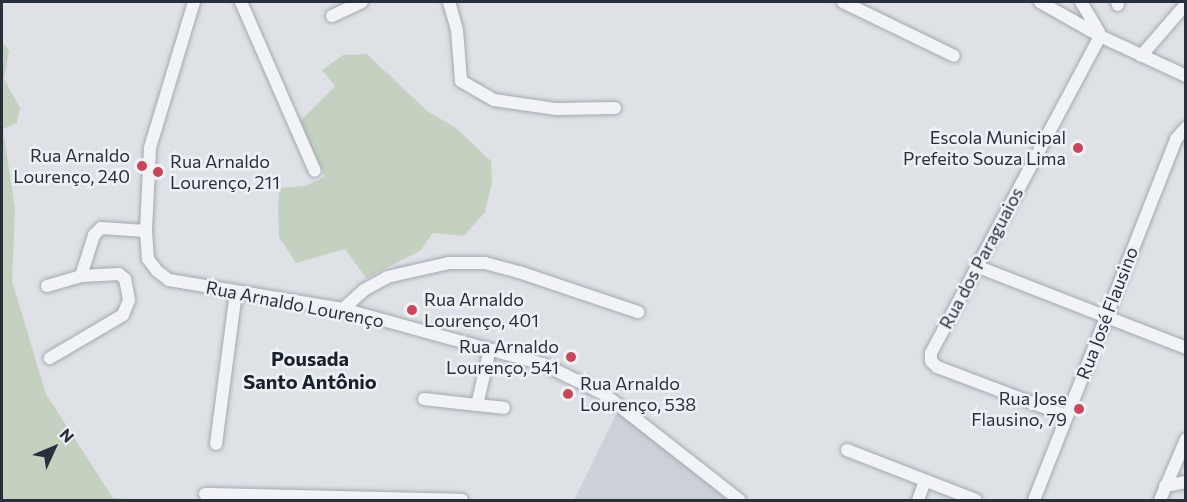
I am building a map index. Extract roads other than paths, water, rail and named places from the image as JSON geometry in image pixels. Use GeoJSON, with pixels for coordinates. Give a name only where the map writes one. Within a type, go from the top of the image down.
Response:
{"type":"FeatureCollection","features":[{"type":"Feature","properties":{"kind":"street","name":"Rua Arnaldo Lourenço"},"geometry":{"type":"LineString","coordinates":[[194,2],[150,148],[146,231],[148,259],[169,280],[236,293],[344,309],[543,364],[604,394],[739,501]]}},
{"type":"Feature","properties":{"kind":"street"},"geometry":{"type":"LineString","coordinates":[[241,2],[315,171]]}},
{"type":"Feature","properties":{"kind":"street"},"geometry":{"type":"LineString","coordinates":[[332,16],[362,2]]}},
{"type":"Feature","properties":{"kind":"street"},"geometry":{"type":"LineString","coordinates":[[449,2],[457,30],[461,81],[494,100],[556,109],[615,108]]}},
{"type":"Feature","properties":{"kind":"street"},"geometry":{"type":"LineString","coordinates":[[843,2],[954,56]]}},
{"type":"Feature","properties":{"kind":"street"},"geometry":{"type":"LineString","coordinates":[[1040,2],[1100,36],[1181,73],[1185,60]]}},
{"type":"Feature","properties":{"kind":"street"},"geometry":{"type":"LineString","coordinates":[[1081,2],[1100,36]]}},
{"type":"Feature","properties":{"kind":"street"},"geometry":{"type":"LineString","coordinates":[[1141,56],[1185,4]]}},
{"type":"Feature","properties":{"kind":"street","name":"Rua dos Paraguaios"},"geometry":{"type":"LineString","coordinates":[[1067,416],[938,367],[931,361],[931,353],[1100,36]]}},
{"type":"Feature","properties":{"kind":"street","name":"Rua José Flausino"},"geometry":{"type":"LineString","coordinates":[[1034,501],[1176,139],[1185,128]]}},
{"type":"Feature","properties":{"kind":"street"},"geometry":{"type":"LineString","coordinates":[[81,276],[94,235],[101,228],[146,231]]}},
{"type":"Feature","properties":{"kind":"street"},"geometry":{"type":"LineString","coordinates":[[344,309],[364,290],[387,277],[449,263],[484,263],[519,272],[638,312]]}},
{"type":"Feature","properties":{"kind":"street"},"geometry":{"type":"LineString","coordinates":[[976,266],[1185,348]]}},
{"type":"Feature","properties":{"kind":"street"},"geometry":{"type":"LineString","coordinates":[[48,286],[81,276],[119,274],[128,290],[126,310],[50,358]]}},
{"type":"Feature","properties":{"kind":"street"},"geometry":{"type":"LineString","coordinates":[[216,444],[236,293]]}},
{"type":"Feature","properties":{"kind":"street"},"geometry":{"type":"LineString","coordinates":[[477,405],[490,349]]}},
{"type":"Feature","properties":{"kind":"street"},"geometry":{"type":"LineString","coordinates":[[424,399],[504,408]]}},
{"type":"Feature","properties":{"kind":"street"},"geometry":{"type":"LineString","coordinates":[[1160,501],[1185,439]]}},
{"type":"Feature","properties":{"kind":"street"},"geometry":{"type":"LineString","coordinates":[[847,450],[976,501]]}},
{"type":"Feature","properties":{"kind":"street"},"geometry":{"type":"LineString","coordinates":[[918,501],[925,481]]}},
{"type":"Feature","properties":{"kind":"street"},"geometry":{"type":"LineString","coordinates":[[1165,486],[1185,482]]}},
{"type":"Feature","properties":{"kind":"street"},"geometry":{"type":"LineString","coordinates":[[205,494],[462,501]]}},
{"type":"Feature","properties":{"kind":"place","name":"Escola Municipal Prefeito Souza Lima"},"geometry":{"type":"Point","coordinates":[1078,148]}},
{"type":"Feature","properties":{"kind":"place","name":"Rua Arnaldo Lourenço, 240"},"geometry":{"type":"Point","coordinates":[142,166]}},
{"type":"Feature","properties":{"kind":"place","name":"Rua Arnaldo Lourenço, 211"},"geometry":{"type":"Point","coordinates":[158,172]}},
{"type":"Feature","properties":{"kind":"place","name":"Rua Arnaldo Lourenço, 401"},"geometry":{"type":"Point","coordinates":[412,310]}},
{"type":"Feature","properties":{"kind":"place","name":"Rua Arnaldo Lourenço, 541"},"geometry":{"type":"Point","coordinates":[571,357]}},
{"type":"Feature","properties":{"kind":"place","name":"Rua Arnaldo Lourenço, 538"},"geometry":{"type":"Point","coordinates":[568,394]}},
{"type":"Feature","properties":{"kind":"place","name":"Rua Jose Flausino, 79"},"geometry":{"type":"Point","coordinates":[1079,409]}},
{"type":"Feature","properties":{"kind":"district","name":"Pousada Santo Antônio"},"geometry":{"type":"Point","coordinates":[310,370]}}]}
